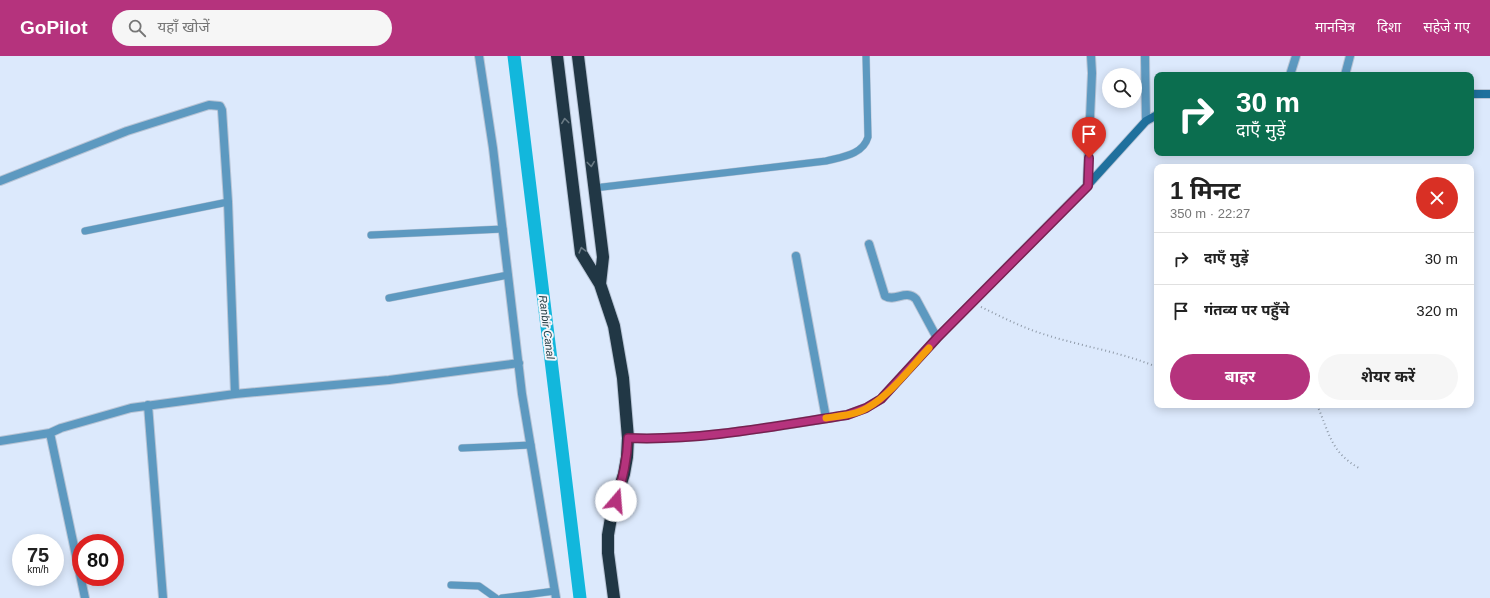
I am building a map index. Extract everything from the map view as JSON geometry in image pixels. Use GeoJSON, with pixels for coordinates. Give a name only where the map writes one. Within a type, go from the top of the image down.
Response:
{"type":"FeatureCollection","features":[{"type":"Feature","properties":{"kind":"highway"},"geometry":{"type":"LineString","coordinates":[[557,56],[581,253],[600,284],[614,326],[623,378],[628,438],[627,457],[624,474],[612,512],[608,535],[608,552],[614,598]]}},
{"type":"Feature","properties":{"kind":"highway"},"geometry":{"type":"LineString","coordinates":[[578,56],[603,257],[600,284]]}},
{"type":"Feature","properties":{"kind":"street"},"geometry":{"type":"LineString","coordinates":[[479,56],[493,148],[519,363],[556,594]]}},
{"type":"Feature","properties":{"kind":"street"},"geometry":{"type":"LineString","coordinates":[[1088,186],[1092,73],[1091,56]]}},
{"type":"Feature","properties":{"kind":"street"},"geometry":{"type":"LineString","coordinates":[[1145,56],[1146,121]]}},
{"type":"Feature","properties":{"kind":"street"},"geometry":{"type":"LineString","coordinates":[[1291,72],[1296,56]]}},
{"type":"Feature","properties":{"kind":"street"},"geometry":{"type":"LineString","coordinates":[[1346,72],[1350,56]]}},
{"type":"Feature","properties":{"kind":"street"},"geometry":{"type":"LineString","coordinates":[[1474,94],[1490,94]]}},
{"type":"Feature","properties":{"kind":"street"},"geometry":{"type":"LineString","coordinates":[[0,181],[127,131],[209,105],[220,106],[222,110],[228,202],[235,394]]}},
{"type":"Feature","properties":{"kind":"street"},"geometry":{"type":"LineString","coordinates":[[628,438],[655,439],[703,436],[847,415],[866,408],[881,399],[937,338],[1088,186],[1146,121],[1154,117]]}},
{"type":"Feature","properties":{"kind":"street"},"geometry":{"type":"LineString","coordinates":[[869,244],[884,296],[889,298],[907,294],[913,296],[937,338]]}},
{"type":"Feature","properties":{"kind":"street"},"geometry":{"type":"LineString","coordinates":[[796,256],[826,418]]}},
{"type":"Feature","properties":{"kind":"street"},"geometry":{"type":"LineString","coordinates":[[0,441],[50,433],[131,408],[148,405],[235,394],[389,380],[519,363]]}},
{"type":"Feature","properties":{"kind":"street"},"geometry":{"type":"LineString","coordinates":[[148,405],[163,598]]}},
{"type":"Feature","properties":{"kind":"street"},"geometry":{"type":"LineString","coordinates":[[50,433],[85,598]]}},
{"type":"Feature","properties":{"kind":"lane"},"geometry":{"type":"LineString","coordinates":[[594,188],[826,161],[849,155],[861,148],[868,138],[866,56]]}},
{"type":"Feature","properties":{"kind":"lane"},"geometry":{"type":"LineString","coordinates":[[85,231],[228,202]]}},
{"type":"Feature","properties":{"kind":"lane"},"geometry":{"type":"LineString","coordinates":[[371,235],[503,229]]}},
{"type":"Feature","properties":{"kind":"lane"},"geometry":{"type":"LineString","coordinates":[[389,298],[508,275]]}},
{"type":"Feature","properties":{"kind":"lane"},"geometry":{"type":"LineString","coordinates":[[462,448],[531,445]]}},
{"type":"Feature","properties":{"kind":"lane"},"geometry":{"type":"LineString","coordinates":[[451,585],[479,586],[496,598]]}},
{"type":"Feature","properties":{"kind":"lane"},"geometry":{"type":"LineString","coordinates":[[502,598],[556,594]]}},
{"type":"Feature","properties":{"kind":"path"},"geometry":{"type":"LineString","coordinates":[[973,302],[1011,322],[1041,333],[1133,357],[1154,366]]}},
{"type":"Feature","properties":{"kind":"path"},"geometry":{"type":"LineString","coordinates":[[1318,408],[1330,439],[1336,448],[1347,461],[1359,468]]}},
{"type":"Feature","properties":{"kind":"waterway","name":"Ranbir Canal"},"geometry":{"type":"LineString","coordinates":[[514,56],[580,598]]}},
{"type":"Feature","properties":{"kind":"slow traffic"},"geometry":{"type":"LineString","coordinates":[[826,418],[847,415],[866,408],[881,399],[929,348]]}},
{"type":"Feature","properties":{"kind":"route"},"geometry":{"type":"LineString","coordinates":[[616,501],[624,474],[628,438],[655,439],[703,436],[847,415],[866,408],[881,399],[937,338],[1088,186],[1089,158]]}}]}
